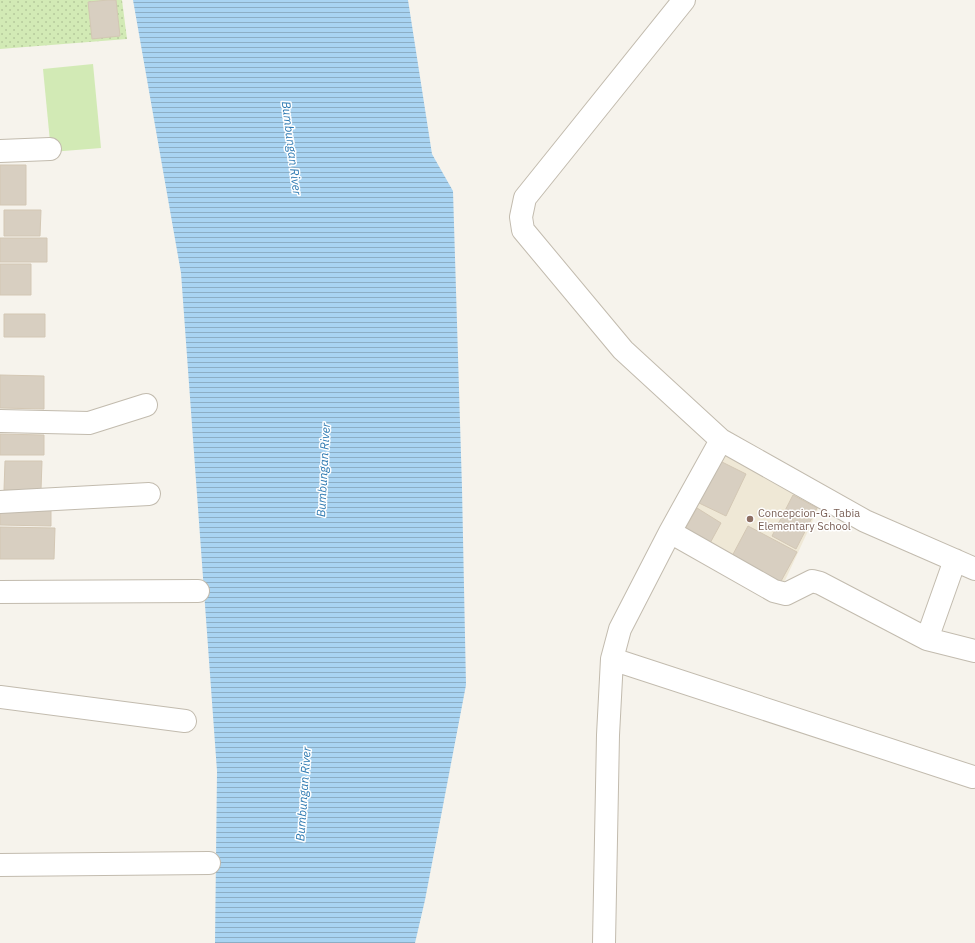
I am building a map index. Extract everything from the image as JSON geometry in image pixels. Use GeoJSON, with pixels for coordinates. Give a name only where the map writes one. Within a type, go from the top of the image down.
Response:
{"type":"FeatureCollection","features":[{"type":"Feature","properties":{"kind":"street"},"geometry":{"type":"LineString","coordinates":[[684,0],[524,198],[521,217],[523,230],[623,350],[721,440],[866,521],[975,569]]}},
{"type":"Feature","properties":{"kind":"street"},"geometry":{"type":"LineString","coordinates":[[0,151],[50,150]]}},
{"type":"Feature","properties":{"kind":"street"},"geometry":{"type":"LineString","coordinates":[[0,421],[89,423],[146,405]]}},
{"type":"Feature","properties":{"kind":"street"},"geometry":{"type":"LineString","coordinates":[[604,943],[608,735],[612,659],[620,629],[670,532],[721,440]]}},
{"type":"Feature","properties":{"kind":"street"},"geometry":{"type":"LineString","coordinates":[[0,502],[149,494]]}},
{"type":"Feature","properties":{"kind":"street"},"geometry":{"type":"LineString","coordinates":[[670,532],[774,592],[786,594],[812,581],[820,583],[927,639],[975,651]]}},
{"type":"Feature","properties":{"kind":"street"},"geometry":{"type":"LineString","coordinates":[[927,639],[955,560]]}},
{"type":"Feature","properties":{"kind":"street"},"geometry":{"type":"LineString","coordinates":[[0,592],[198,591]]}},
{"type":"Feature","properties":{"kind":"street"},"geometry":{"type":"LineString","coordinates":[[612,659],[973,777]]}},
{"type":"Feature","properties":{"kind":"street"},"geometry":{"type":"LineString","coordinates":[[0,697],[185,721]]}},
{"type":"Feature","properties":{"kind":"street"},"geometry":{"type":"LineString","coordinates":[[0,865],[209,863]]}},
{"type":"Feature","properties":{"kind":"shaded area","name":"Concepcion-G. Tabia Elementary School"},"geometry":{"type":"Polygon","coordinates":[[[722,452],[820,505],[782,587],[679,533],[722,452]]]}},
{"type":"Feature","properties":{"kind":"green space"},"geometry":{"type":"Polygon","coordinates":[[[0,0],[122,0],[127,39],[0,49],[0,0]]]}},
{"type":"Feature","properties":{"kind":"green space"},"geometry":{"type":"Polygon","coordinates":[[[93,64],[101,148],[51,152],[43,69],[93,64]]]}},
{"type":"Feature","properties":{"kind":"water","name":"Bumbungan River"},"geometry":{"type":"Polygon","coordinates":[[[133,0],[408,0],[432,154],[453,191],[466,685],[425,900],[415,943],[215,943],[217,771],[181,273],[133,0]]]}},
{"type":"Feature","properties":{"kind":"building"},"geometry":{"type":"Polygon","coordinates":[[[116,0],[120,36],[92,39],[88,2],[116,0]]]}},
{"type":"Feature","properties":{"kind":"building"},"geometry":{"type":"Polygon","coordinates":[[[0,165],[26,165],[26,205],[0,205],[0,165]]]}},
{"type":"Feature","properties":{"kind":"building"},"geometry":{"type":"Polygon","coordinates":[[[4,210],[41,210],[40,236],[4,236],[4,210]]]}},
{"type":"Feature","properties":{"kind":"building"},"geometry":{"type":"Polygon","coordinates":[[[0,238],[47,238],[47,262],[0,262],[0,238]]]}},
{"type":"Feature","properties":{"kind":"building"},"geometry":{"type":"Polygon","coordinates":[[[0,264],[31,264],[31,295],[0,295],[0,264]]]}},
{"type":"Feature","properties":{"kind":"building"},"geometry":{"type":"Polygon","coordinates":[[[4,314],[45,314],[45,337],[4,337],[4,314]]]}},
{"type":"Feature","properties":{"kind":"building"},"geometry":{"type":"Polygon","coordinates":[[[0,375],[44,376],[44,409],[0,408],[0,375]]]}},
{"type":"Feature","properties":{"kind":"building"},"geometry":{"type":"Polygon","coordinates":[[[0,434],[44,435],[44,455],[0,455],[0,434]]]}},
{"type":"Feature","properties":{"kind":"building"},"geometry":{"type":"Polygon","coordinates":[[[5,461],[42,461],[41,490],[4,490],[5,461]]]}},
{"type":"Feature","properties":{"kind":"building"},"geometry":{"type":"Polygon","coordinates":[[[720,461],[746,474],[726,516],[699,503],[720,461]]]}},
{"type":"Feature","properties":{"kind":"building"},"geometry":{"type":"Polygon","coordinates":[[[793,495],[817,508],[796,549],[772,536],[793,495]]]}},
{"type":"Feature","properties":{"kind":"building"},"geometry":{"type":"Polygon","coordinates":[[[0,503],[51,504],[51,526],[0,525],[0,503]]]}},
{"type":"Feature","properties":{"kind":"building"},"geometry":{"type":"Polygon","coordinates":[[[697,508],[721,523],[709,545],[684,531],[697,508]]]}},
{"type":"Feature","properties":{"kind":"building"},"geometry":{"type":"Polygon","coordinates":[[[748,526],[797,552],[780,583],[731,558],[748,526]]]}},
{"type":"Feature","properties":{"kind":"building"},"geometry":{"type":"Polygon","coordinates":[[[0,527],[55,528],[54,559],[0,559],[0,527]]]}},
{"type":"Feature","properties":{"kind":"place","name":"Concepcion-G. Tabia Elementary School"},"geometry":{"type":"Point","coordinates":[750,519]}}]}
